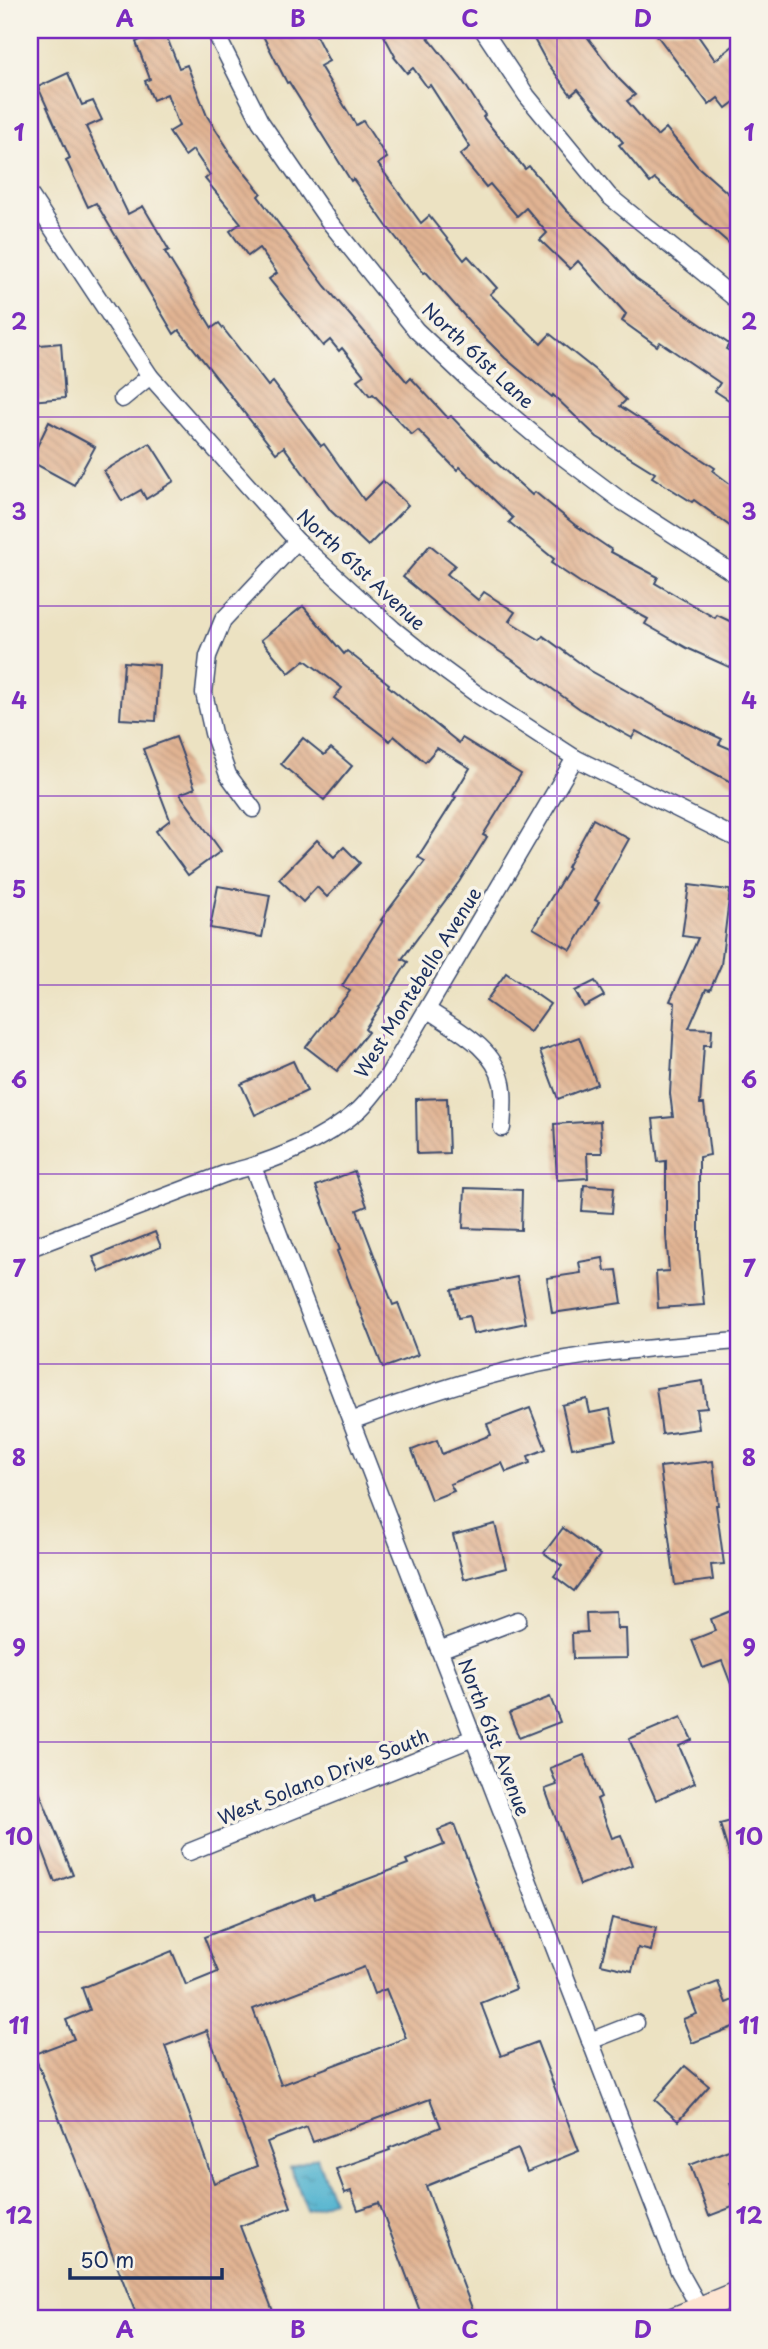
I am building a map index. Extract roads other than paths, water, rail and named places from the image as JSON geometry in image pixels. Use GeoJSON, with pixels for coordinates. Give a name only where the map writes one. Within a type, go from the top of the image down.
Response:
{"type":"FeatureCollection","features":[{"type":"Feature","properties":{"kind":"main road"},"geometry":{"type":"LineString","coordinates":[[674,2319],[703,2314],[738,2293]]}},
{"type":"Feature","properties":{"kind":"street","name":"North 61st Lane"},"geometry":{"type":"LineString","coordinates":[[214,30],[260,121],[328,220],[416,330],[471,382],[543,442],[623,502],[738,576]]}},
{"type":"Feature","properties":{"kind":"street"},"geometry":{"type":"LineString","coordinates":[[483,30],[527,96],[609,196],[738,301]]}},
{"type":"Feature","properties":{"kind":"street","name":"North 61st Avenue"},"geometry":{"type":"LineString","coordinates":[[30,195],[150,376],[297,541],[393,629],[444,670],[575,758]]}},
{"type":"Feature","properties":{"kind":"street"},"geometry":{"type":"LineString","coordinates":[[122,399],[150,376]]}},
{"type":"Feature","properties":{"kind":"street"},"geometry":{"type":"LineString","coordinates":[[253,810],[228,775],[213,733],[204,693],[208,656],[223,620],[297,541]]}},
{"type":"Feature","properties":{"kind":"street"},"geometry":{"type":"LineString","coordinates":[[575,758],[738,839]]}},
{"type":"Feature","properties":{"kind":"street","name":"West Montebello Avenue"},"geometry":{"type":"LineString","coordinates":[[30,1248],[226,1173],[253,1167],[326,1134],[360,1109],[387,1077],[575,758]]}},
{"type":"Feature","properties":{"kind":"street"},"geometry":{"type":"LineString","coordinates":[[428,1010],[482,1048],[493,1062],[503,1085],[502,1128]]}},
{"type":"Feature","properties":{"kind":"street","name":"North 61st Avenue"},"geometry":{"type":"LineString","coordinates":[[253,1167],[679,2271],[703,2314]]}},
{"type":"Feature","properties":{"kind":"street"},"geometry":{"type":"LineString","coordinates":[[351,1421],[472,1379],[523,1367],[640,1349],[738,1341]]}},
{"type":"Feature","properties":{"kind":"street"},"geometry":{"type":"LineString","coordinates":[[439,1650],[518,1620]]}},
{"type":"Feature","properties":{"kind":"street","name":"West Solano Drive South"},"geometry":{"type":"LineString","coordinates":[[189,1852],[473,1738]]}},
{"type":"Feature","properties":{"kind":"street"},"geometry":{"type":"LineString","coordinates":[[590,2041],[636,2023]]}},
{"type":"Feature","properties":{"kind":"water"},"geometry":{"type":"Polygon","coordinates":[[[317,2157],[333,2200],[307,2210],[290,2167],[317,2157]]]}}]}
